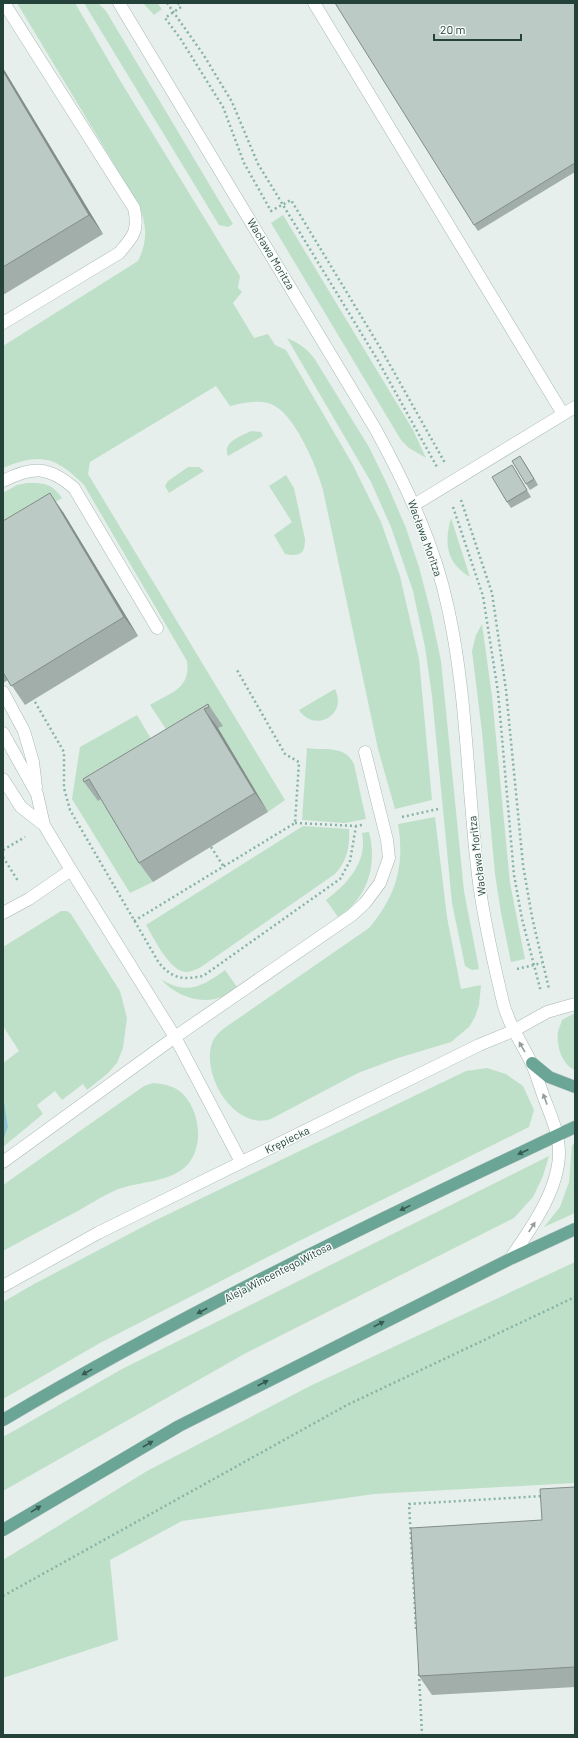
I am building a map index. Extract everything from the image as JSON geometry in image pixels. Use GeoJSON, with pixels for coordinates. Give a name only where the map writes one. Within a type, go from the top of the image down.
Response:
{"type":"FeatureCollection","features":[{"type":"Feature","properties":{"kind":"main road"},"geometry":{"type":"LineString","coordinates":[[532,1063],[549,1077],[575,1087]]}},
{"type":"Feature","properties":{"kind":"main road","name":"Aleja Wincentego Witosa"},"geometry":{"type":"LineString","coordinates":[[3,1420],[115,1357],[237,1292],[575,1127]]}},
{"type":"Feature","properties":{"kind":"main road"},"geometry":{"type":"LineString","coordinates":[[3,1530],[179,1426],[510,1259],[575,1230]]}},
{"type":"Feature","properties":{"kind":"street"},"geometry":{"type":"LineString","coordinates":[[3,323],[119,253],[132,239],[137,222],[134,208],[4,3]]}},
{"type":"Feature","properties":{"kind":"street","name":"Wacława Moritza"},"geometry":{"type":"LineString","coordinates":[[119,3],[361,404],[395,465],[414,505],[432,554],[448,608],[459,673],[479,884],[502,999],[507,1019],[532,1063],[558,1135]]}},
{"type":"Feature","properties":{"kind":"street"},"geometry":{"type":"LineString","coordinates":[[314,3],[563,414]]}},
{"type":"Feature","properties":{"kind":"street"},"geometry":{"type":"LineString","coordinates":[[414,505],[454,479],[575,407]]}},
{"type":"Feature","properties":{"kind":"street"},"geometry":{"type":"LineString","coordinates":[[3,481],[16,474],[39,470],[56,474],[74,488],[157,628]]}},
{"type":"Feature","properties":{"kind":"street"},"geometry":{"type":"LineString","coordinates":[[3,692],[24,731],[33,762],[37,794],[44,825],[175,1037],[241,1162]]}},
{"type":"Feature","properties":{"kind":"street"},"geometry":{"type":"LineString","coordinates":[[3,733],[37,794]]}},
{"type":"Feature","properties":{"kind":"street"},"geometry":{"type":"LineString","coordinates":[[3,1162],[175,1037],[352,915],[365,903],[380,883],[388,858],[387,840],[365,752]]}},
{"type":"Feature","properties":{"kind":"street"},"geometry":{"type":"LineString","coordinates":[[3,779],[21,807]]}},
{"type":"Feature","properties":{"kind":"street"},"geometry":{"type":"LineString","coordinates":[[3,794],[44,825]]}},
{"type":"Feature","properties":{"kind":"street"},"geometry":{"type":"LineString","coordinates":[[3,913],[29,899],[71,870]]}},
{"type":"Feature","properties":{"kind":"street","name":"Krępiecka"},"geometry":{"type":"LineString","coordinates":[[3,1286],[98,1233],[241,1162],[479,1045],[513,1031],[547,1012],[575,1004]]}},
{"type":"Feature","properties":{"kind":"street"},"geometry":{"type":"LineString","coordinates":[[510,1259],[537,1218],[556,1174],[559,1155],[558,1135]]}},
{"type":"Feature","properties":{"kind":"path"},"geometry":{"type":"LineString","coordinates":[[178,3],[181,7],[165,18],[180,38],[223,107],[244,163],[272,211],[291,200],[382,349],[454,479],[492,593],[506,690],[523,865],[532,917],[554,1009]]}},
{"type":"Feature","properties":{"kind":"path"},"geometry":{"type":"LineString","coordinates":[[134,921],[295,823],[299,762],[285,754],[237,670]]}},
{"type":"Feature","properties":{"kind":"path"},"geometry":{"type":"LineString","coordinates":[[35,702],[64,752],[64,788],[70,810],[134,921],[165,970],[175,976],[186,979],[203,976],[340,879],[350,861],[356,826]]}},
{"type":"Feature","properties":{"kind":"path"},"geometry":{"type":"LineString","coordinates":[[211,847],[224,867]]}},
{"type":"Feature","properties":{"kind":"path"},"geometry":{"type":"LineString","coordinates":[[3,857],[29,899]]}},
{"type":"Feature","properties":{"kind":"path"},"geometry":{"type":"LineString","coordinates":[[516,970],[542,963]]}},
{"type":"Feature","properties":{"kind":"path"},"geometry":{"type":"LineString","coordinates":[[3,1596],[347,1405],[575,1297]]}},
{"type":"Feature","properties":{"kind":"path"},"geometry":{"type":"LineString","coordinates":[[416,1633],[409,1504],[544,1496]]}},
{"type":"Feature","properties":{"kind":"path"},"geometry":{"type":"LineString","coordinates":[[418,1672],[422,1735]]}},
{"type":"Feature","properties":{"kind":"green space"},"geometry":{"type":"Polygon","coordinates":[[[17,3],[75,3],[121,82],[240,276],[238,288],[242,292],[233,303],[254,338],[268,334],[275,345],[286,350],[353,465],[381,522],[400,576],[419,659],[432,800],[395,809],[378,749],[323,490],[311,456],[305,444],[291,421],[283,412],[275,406],[265,402],[230,406],[216,386],[90,462],[88,474],[285,800],[268,812],[218,728],[222,726],[221,724],[179,749],[150,705],[178,689],[186,678],[187,661],[84,485],[65,468],[47,460],[28,460],[3,468],[3,346],[138,261],[145,239],[145,226],[138,204],[17,3]]]}},
{"type":"Feature","properties":{"kind":"green space"},"geometry":{"type":"Polygon","coordinates":[[[84,3],[98,3],[106,11],[233,224],[228,227],[219,225],[84,3]]]}},
{"type":"Feature","properties":{"kind":"green space"},"geometry":{"type":"Polygon","coordinates":[[[143,3],[157,3],[162,9],[154,15],[143,3]]]}},
{"type":"Feature","properties":{"kind":"green space"},"geometry":{"type":"Polygon","coordinates":[[[283,215],[413,430],[426,458],[409,448],[401,440],[271,223],[283,215]]]}},
{"type":"Feature","properties":{"kind":"green space"},"geometry":{"type":"Polygon","coordinates":[[[287,338],[302,346],[314,358],[369,447],[406,528],[419,567],[431,613],[441,661],[464,891],[479,969],[472,970],[465,966],[452,903],[432,696],[425,647],[413,591],[391,527],[371,482],[287,338]]]}},
{"type":"Feature","properties":{"kind":"green space"},"geometry":{"type":"Polygon","coordinates":[[[251,431],[261,432],[263,436],[228,456],[227,451],[230,443],[238,437],[251,431]]]}},
{"type":"Feature","properties":{"kind":"green space"},"geometry":{"type":"Polygon","coordinates":[[[188,467],[199,467],[204,471],[169,493],[165,486],[168,481],[188,467]]]}},
{"type":"Feature","properties":{"kind":"green space"},"geometry":{"type":"Polygon","coordinates":[[[286,475],[294,488],[305,539],[303,551],[298,555],[285,554],[274,535],[292,522],[269,486],[286,475]]]}},
{"type":"Feature","properties":{"kind":"green space"},"geometry":{"type":"Polygon","coordinates":[[[27,483],[47,485],[54,489],[62,498],[3,533],[3,493],[17,485],[27,483]]]}},
{"type":"Feature","properties":{"kind":"green space"},"geometry":{"type":"Polygon","coordinates":[[[451,518],[470,577],[456,565],[449,552],[448,536],[451,518]]]}},
{"type":"Feature","properties":{"kind":"green space"},"geometry":{"type":"Polygon","coordinates":[[[482,624],[492,696],[510,883],[525,959],[511,962],[495,874],[482,732],[472,651],[476,635],[482,624]]]}},
{"type":"Feature","properties":{"kind":"green space"},"geometry":{"type":"Polygon","coordinates":[[[335,689],[338,699],[337,707],[333,714],[328,718],[320,721],[313,720],[305,717],[299,710],[335,689]]]}},
{"type":"Feature","properties":{"kind":"green space"},"geometry":{"type":"Polygon","coordinates":[[[137,715],[163,759],[102,798],[153,882],[130,893],[72,799],[80,747],[137,715]]]}},
{"type":"Feature","properties":{"kind":"green space"},"geometry":{"type":"Polygon","coordinates":[[[307,748],[339,751],[345,753],[350,758],[354,764],[366,819],[345,823],[302,820],[307,748]]]}},
{"type":"Feature","properties":{"kind":"green space"},"geometry":{"type":"Polygon","coordinates":[[[435,817],[447,917],[461,989],[481,985],[479,1005],[475,1017],[469,1027],[451,1042],[398,1058],[358,1073],[271,1119],[257,1120],[245,1117],[233,1109],[224,1098],[216,1084],[211,1070],[210,1056],[214,1039],[223,1029],[369,928],[386,904],[396,880],[400,853],[398,824],[435,817]]]}},
{"type":"Feature","properties":{"kind":"green space"},"geometry":{"type":"Polygon","coordinates":[[[303,826],[349,829],[347,853],[345,859],[335,874],[201,967],[186,972],[174,966],[163,953],[146,925],[303,826]]]}},
{"type":"Feature","properties":{"kind":"green space"},"geometry":{"type":"Polygon","coordinates":[[[369,832],[372,857],[368,880],[356,901],[348,910],[338,917],[326,900],[341,887],[354,871],[359,863],[362,853],[362,833],[369,832]]]}},
{"type":"Feature","properties":{"kind":"green space"},"geometry":{"type":"Polygon","coordinates":[[[61,911],[67,911],[71,914],[120,991],[127,1018],[123,1048],[117,1063],[107,1074],[87,1090],[83,1084],[62,1100],[55,1091],[37,1105],[43,1114],[3,1147],[3,1141],[8,1127],[3,1094],[3,1063],[19,1051],[3,1026],[3,947],[61,911]]]}},
{"type":"Feature","properties":{"kind":"green space"},"geometry":{"type":"Polygon","coordinates":[[[225,970],[237,987],[226,995],[216,999],[207,1000],[190,998],[174,990],[161,979],[170,984],[187,988],[209,981],[225,970]]]}},
{"type":"Feature","properties":{"kind":"green space"},"geometry":{"type":"Polygon","coordinates":[[[575,1013],[575,1070],[563,1059],[558,1043],[558,1032],[562,1020],[575,1013]]]}},
{"type":"Feature","properties":{"kind":"green space"},"geometry":{"type":"Polygon","coordinates":[[[487,1068],[506,1074],[523,1086],[534,1110],[529,1127],[303,1239],[100,1343],[3,1399],[3,1302],[152,1222],[466,1071],[487,1068]]]}},
{"type":"Feature","properties":{"kind":"green space"},"geometry":{"type":"Polygon","coordinates":[[[153,1083],[170,1086],[177,1089],[190,1103],[197,1124],[198,1134],[194,1155],[188,1164],[180,1171],[165,1178],[124,1187],[111,1192],[3,1251],[3,1185],[144,1086],[153,1083]]]}},
{"type":"Feature","properties":{"kind":"green space"},"geometry":{"type":"Polygon","coordinates":[[[575,1143],[575,1213],[544,1227],[560,1207],[569,1182],[572,1145],[575,1143]]]}},
{"type":"Feature","properties":{"kind":"green space"},"geometry":{"type":"Polygon","coordinates":[[[549,1156],[543,1176],[533,1197],[514,1218],[246,1353],[3,1491],[3,1437],[122,1369],[549,1156]]]}},
{"type":"Feature","properties":{"kind":"green space"},"geometry":{"type":"Polygon","coordinates":[[[575,1262],[575,1483],[374,1494],[182,1521],[110,1560],[118,1640],[3,1678],[3,1560],[147,1471],[312,1385],[575,1262]]]}},
{"type":"Feature","properties":{"kind":"water"},"geometry":{"type":"Polygon","coordinates":[[[3,1094],[8,1127],[3,1141],[3,1094]]]}},
{"type":"Feature","properties":{"kind":"building"},"geometry":{"type":"Polygon","coordinates":[[[335,3],[575,3],[575,163],[474,225],[335,3]]]}},
{"type":"Feature","properties":{"kind":"building"},"geometry":{"type":"Polygon","coordinates":[[[3,71],[89,215],[3,267],[3,71]]]}},
{"type":"Feature","properties":{"kind":"building"},"geometry":{"type":"Polygon","coordinates":[[[520,456],[534,479],[526,484],[512,461],[520,456]]]}},
{"type":"Feature","properties":{"kind":"building"},"geometry":{"type":"Polygon","coordinates":[[[512,465],[527,490],[507,502],[492,477],[512,465]]]}},
{"type":"Feature","properties":{"kind":"building"},"geometry":{"type":"Polygon","coordinates":[[[50,493],[124,617],[11,686],[3,672],[3,521],[50,493]]]}},
{"type":"Feature","properties":{"kind":"building"},"geometry":{"type":"Polygon","coordinates":[[[208,704],[209,707],[204,709],[255,793],[139,863],[89,779],[84,782],[83,779],[208,704]]]}},
{"type":"Feature","properties":{"kind":"building"},"geometry":{"type":"Polygon","coordinates":[[[575,1487],[575,1667],[419,1676],[411,1528],[542,1520],[540,1489],[575,1487]]]}}]}
